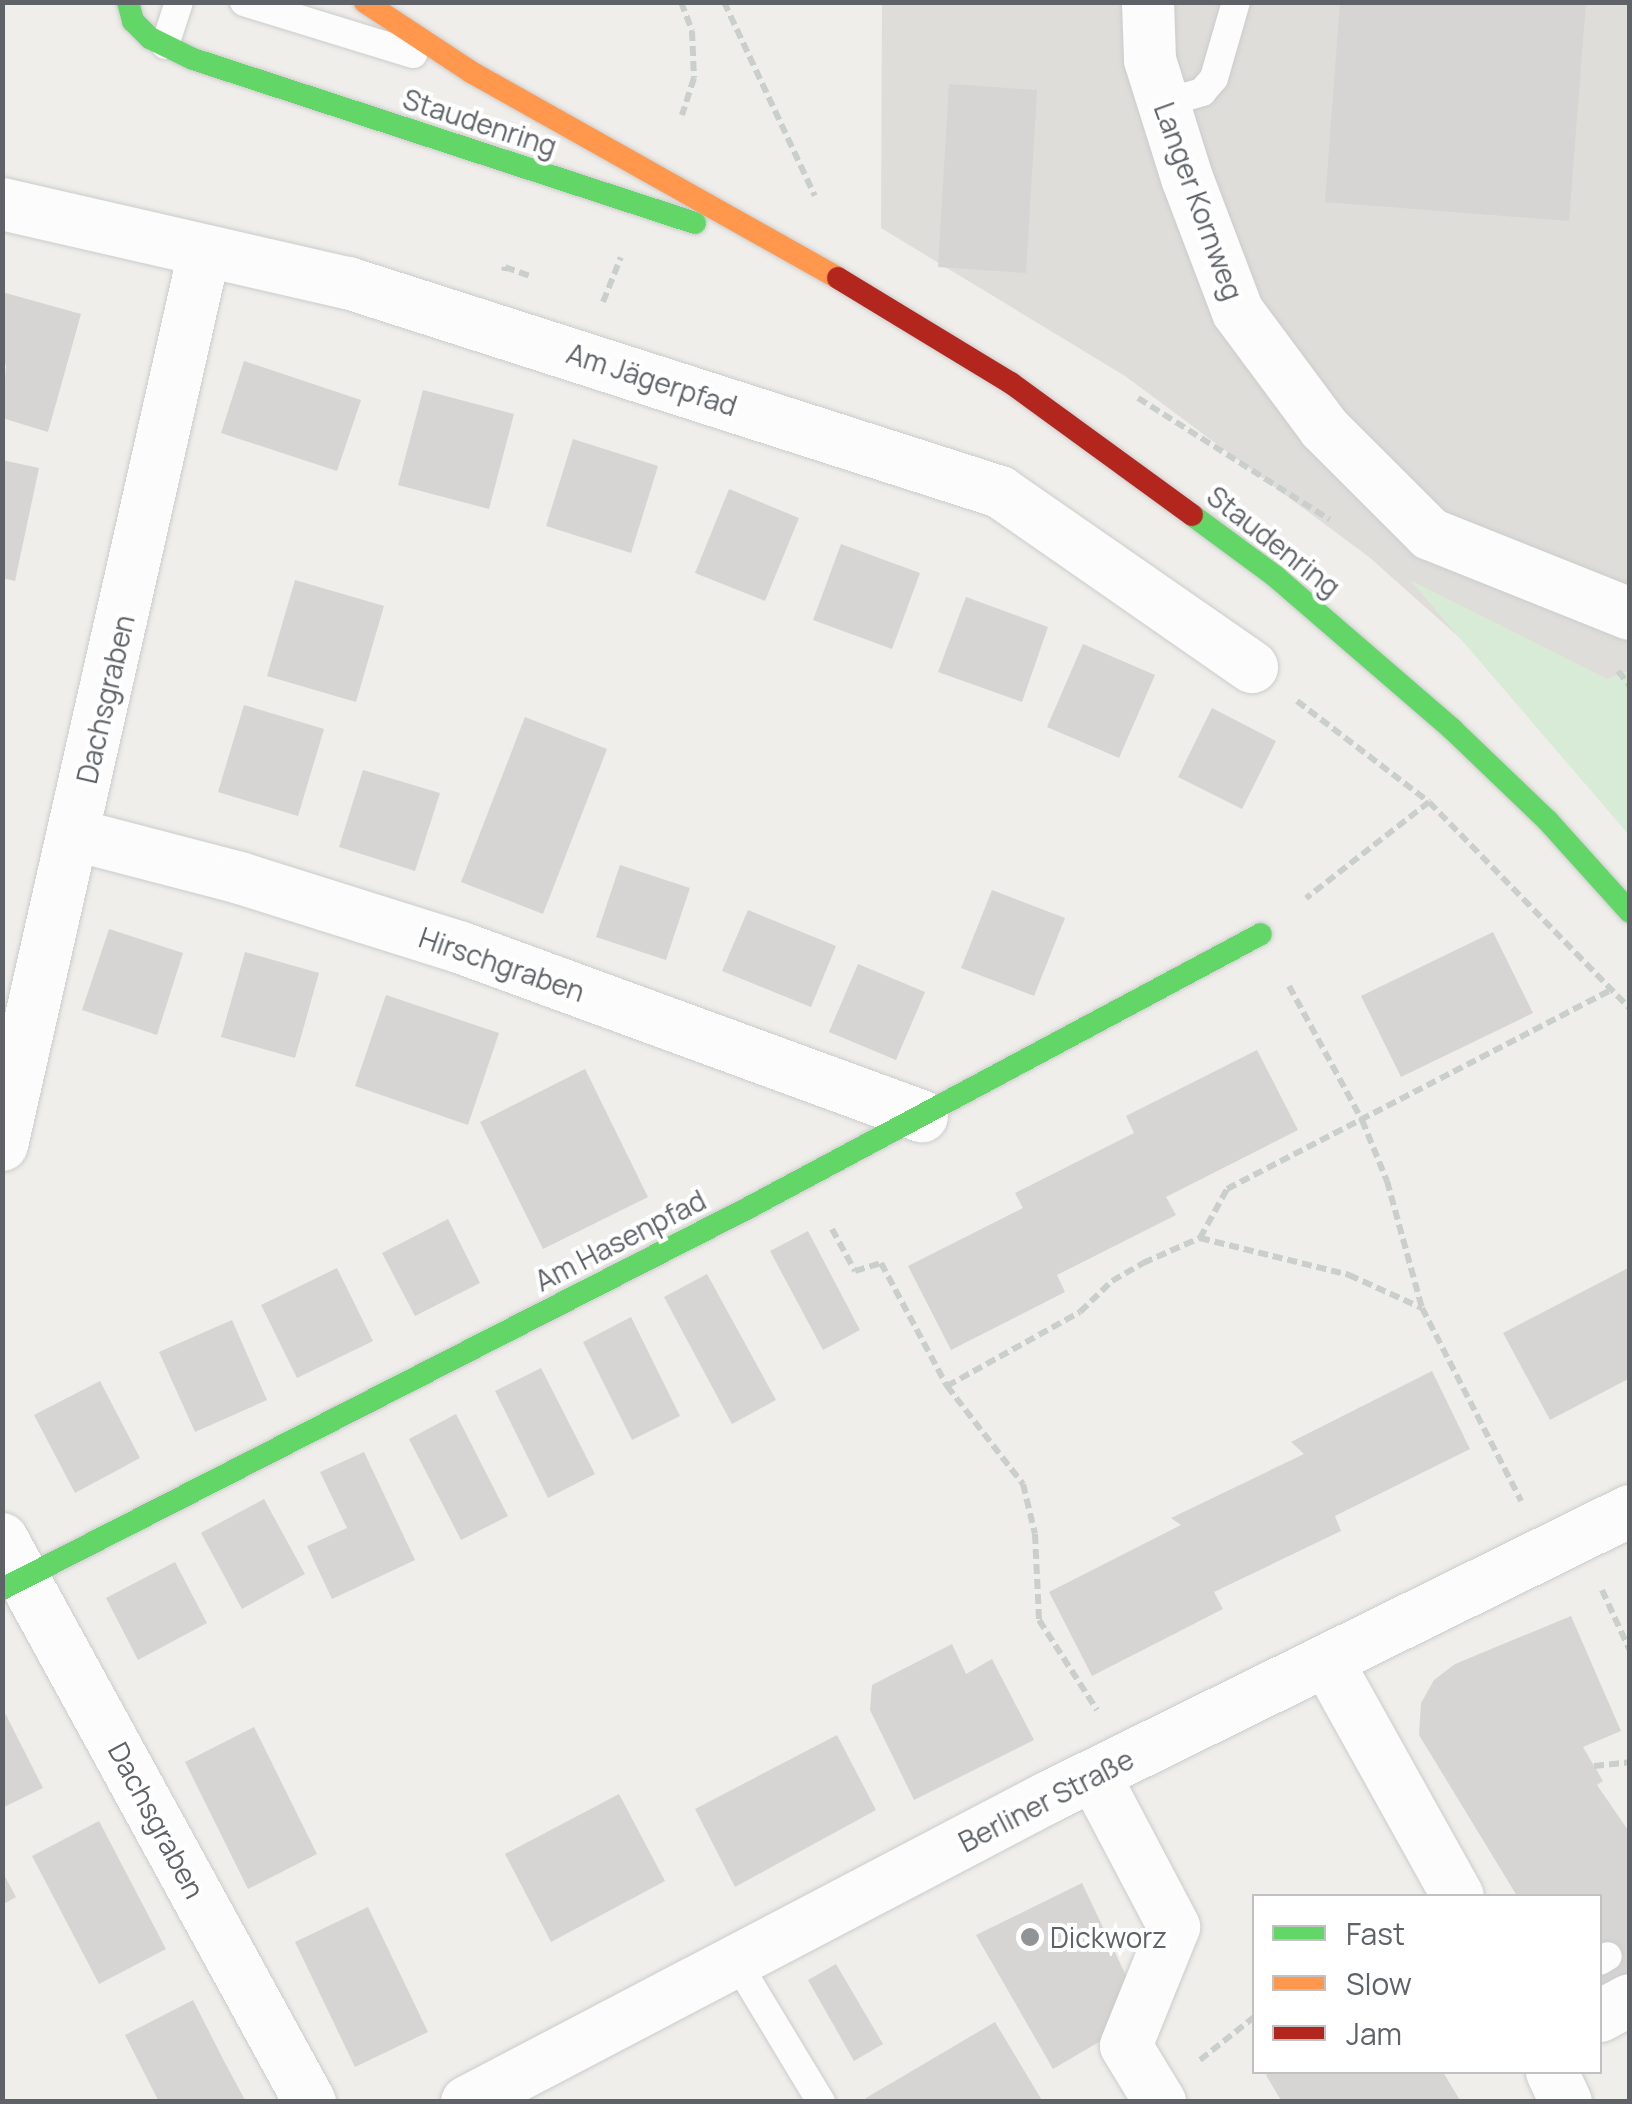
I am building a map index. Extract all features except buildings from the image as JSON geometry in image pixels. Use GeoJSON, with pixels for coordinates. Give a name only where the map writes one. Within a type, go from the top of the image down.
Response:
{"type":"FeatureCollection","features":[{"type":"Feature","properties":{"kind":"main road","name":"Staudenring"},"geometry":{"type":"LineString","coordinates":[[128,2],[133,21],[150,38],[252,79],[693,222],[834,275]]}},
{"type":"Feature","properties":{"kind":"main road","name":"Staudenring"},"geometry":{"type":"LineString","coordinates":[[364,2],[472,72],[834,275],[1011,383],[1276,577],[1466,742],[1548,821],[1630,912]]}},
{"type":"Feature","properties":{"kind":"main road","name":"Am Hasenpfad"},"geometry":{"type":"LineString","coordinates":[[11,1569],[804,1178],[1261,934]]}},
{"type":"Feature","properties":{"kind":"street","name":"Langer Kornweg"},"geometry":{"type":"LineString","coordinates":[[1148,2],[1150,60],[1238,312],[1324,428],[1430,534],[1630,614]]}},
{"type":"Feature","properties":{"kind":"street","name":"Am Jägerpfad"},"geometry":{"type":"LineString","coordinates":[[2,204],[348,284],[1000,492],[1252,667]]}},
{"type":"Feature","properties":{"kind":"street","name":"Dachsgraben"},"geometry":{"type":"LineString","coordinates":[[2,1145],[204,253]]}},
{"type":"Feature","properties":{"kind":"street","name":"Hirschgraben"},"geometry":{"type":"LineString","coordinates":[[75,835],[240,878],[458,947],[922,1116]]}},
{"type":"Feature","properties":{"kind":"street","name":"Berliner Straße"},"geometry":{"type":"LineString","coordinates":[[467,2102],[1108,1768],[1630,1510]]}},
{"type":"Feature","properties":{"kind":"street","name":"Dachsgraben"},"geometry":{"type":"LineString","coordinates":[[11,1569],[310,2102]]}},
{"type":"Feature","properties":{"kind":"street"},"geometry":{"type":"LineString","coordinates":[[1328,1662],[1457,1894]]}},
{"type":"Feature","properties":{"kind":"street"},"geometry":{"type":"LineString","coordinates":[[1108,1768],[1174,1927],[1126,2046],[1158,2098]]}},
{"type":"Feature","properties":{"kind":"street"},"geometry":{"type":"LineString","coordinates":[[1602,2009],[1612,1972]]}},
{"type":"Feature","properties":{"kind":"street"},"geometry":{"type":"LineString","coordinates":[[1553,2074],[1566,2102]]}},
{"type":"Feature","properties":{"kind":"lane"},"geometry":{"type":"LineString","coordinates":[[165,45],[179,2]]}},
{"type":"Feature","properties":{"kind":"lane"},"geometry":{"type":"LineString","coordinates":[[244,2],[472,72]]}},
{"type":"Feature","properties":{"kind":"lane"},"geometry":{"type":"LineString","coordinates":[[1164,103],[1202,92],[1214,78],[1236,2]]}},
{"type":"Feature","properties":{"kind":"lane"},"geometry":{"type":"LineString","coordinates":[[736,1961],[821,2102]]}},
{"type":"Feature","properties":{"kind":"path"},"geometry":{"type":"LineString","coordinates":[[681,2],[692,30],[694,78],[682,115]]}},
{"type":"Feature","properties":{"kind":"path"},"geometry":{"type":"LineString","coordinates":[[724,2],[813,194],[829,205]]}},
{"type":"Feature","properties":{"kind":"path"},"geometry":{"type":"LineString","coordinates":[[602,302],[625,249]]}},
{"type":"Feature","properties":{"kind":"path"},"geometry":{"type":"LineString","coordinates":[[1126,393],[1158,407],[1346,531]]}},
{"type":"Feature","properties":{"kind":"path"},"geometry":{"type":"LineString","coordinates":[[1612,663],[1630,686]]}},
{"type":"Feature","properties":{"kind":"path"},"geometry":{"type":"LineString","coordinates":[[1252,667],[1429,802],[1630,1010]]}},
{"type":"Feature","properties":{"kind":"path"},"geometry":{"type":"LineString","coordinates":[[1429,802],[1261,934],[1362,1120],[1387,1181],[1422,1308],[1546,1551]]}},
{"type":"Feature","properties":{"kind":"path"},"geometry":{"type":"LineString","coordinates":[[1200,1238],[1227,1188],[1611,990]]}},
{"type":"Feature","properties":{"kind":"path"},"geometry":{"type":"LineString","coordinates":[[804,1178],[855,1271],[882,1263],[947,1386],[1023,1484],[1036,1534],[1039,1620],[1091,1699],[1108,1768]]}},
{"type":"Feature","properties":{"kind":"path"},"geometry":{"type":"LineString","coordinates":[[947,1386],[1080,1312],[1112,1281],[1143,1262],[1200,1238],[1348,1275],[1422,1308]]}},
{"type":"Feature","properties":{"kind":"path"},"geometry":{"type":"LineString","coordinates":[[1598,1580],[1630,1652]]}},
{"type":"Feature","properties":{"kind":"path"},"geometry":{"type":"LineString","coordinates":[[1594,1766],[1630,1762]]}},
{"type":"Feature","properties":{"kind":"path"},"geometry":{"type":"LineString","coordinates":[[1158,2098],[1252,2018]]}},
{"type":"Feature","properties":{"kind":"shaded area"},"geometry":{"type":"Polygon","coordinates":[[[882,3],[1629,3],[1629,796],[1605,767],[1369,557],[1125,376],[881,228],[882,3]]]}},
{"type":"Feature","properties":{"kind":"green space"},"geometry":{"type":"Polygon","coordinates":[[[1410,580],[1607,679],[1629,670],[1629,835],[1410,580]]]}},
{"type":"Feature","properties":{"kind":"traffic: fast"},"geometry":{"type":"LineString","coordinates":[[128,2],[133,21],[150,38],[193,59],[695,223]]}},
{"type":"Feature","properties":{"kind":"traffic: fast"},"geometry":{"type":"LineString","coordinates":[[1192,515],[1276,577],[1452,729],[1548,821],[1630,912]]}},
{"type":"Feature","properties":{"kind":"traffic: fast"},"geometry":{"type":"LineString","coordinates":[[2,1589],[750,1207],[1261,934]]}},
{"type":"Feature","properties":{"kind":"traffic: slow"},"geometry":{"type":"LineString","coordinates":[[365,2],[471,72],[838,278]]}},
{"type":"Feature","properties":{"kind":"traffic: jam"},"geometry":{"type":"LineString","coordinates":[[838,278],[1011,383],[1192,515]]}},
{"type":"Feature","properties":{"kind":"place","name":"Dickworz"},"geometry":{"type":"Point","coordinates":[1030,1937]}}]}
